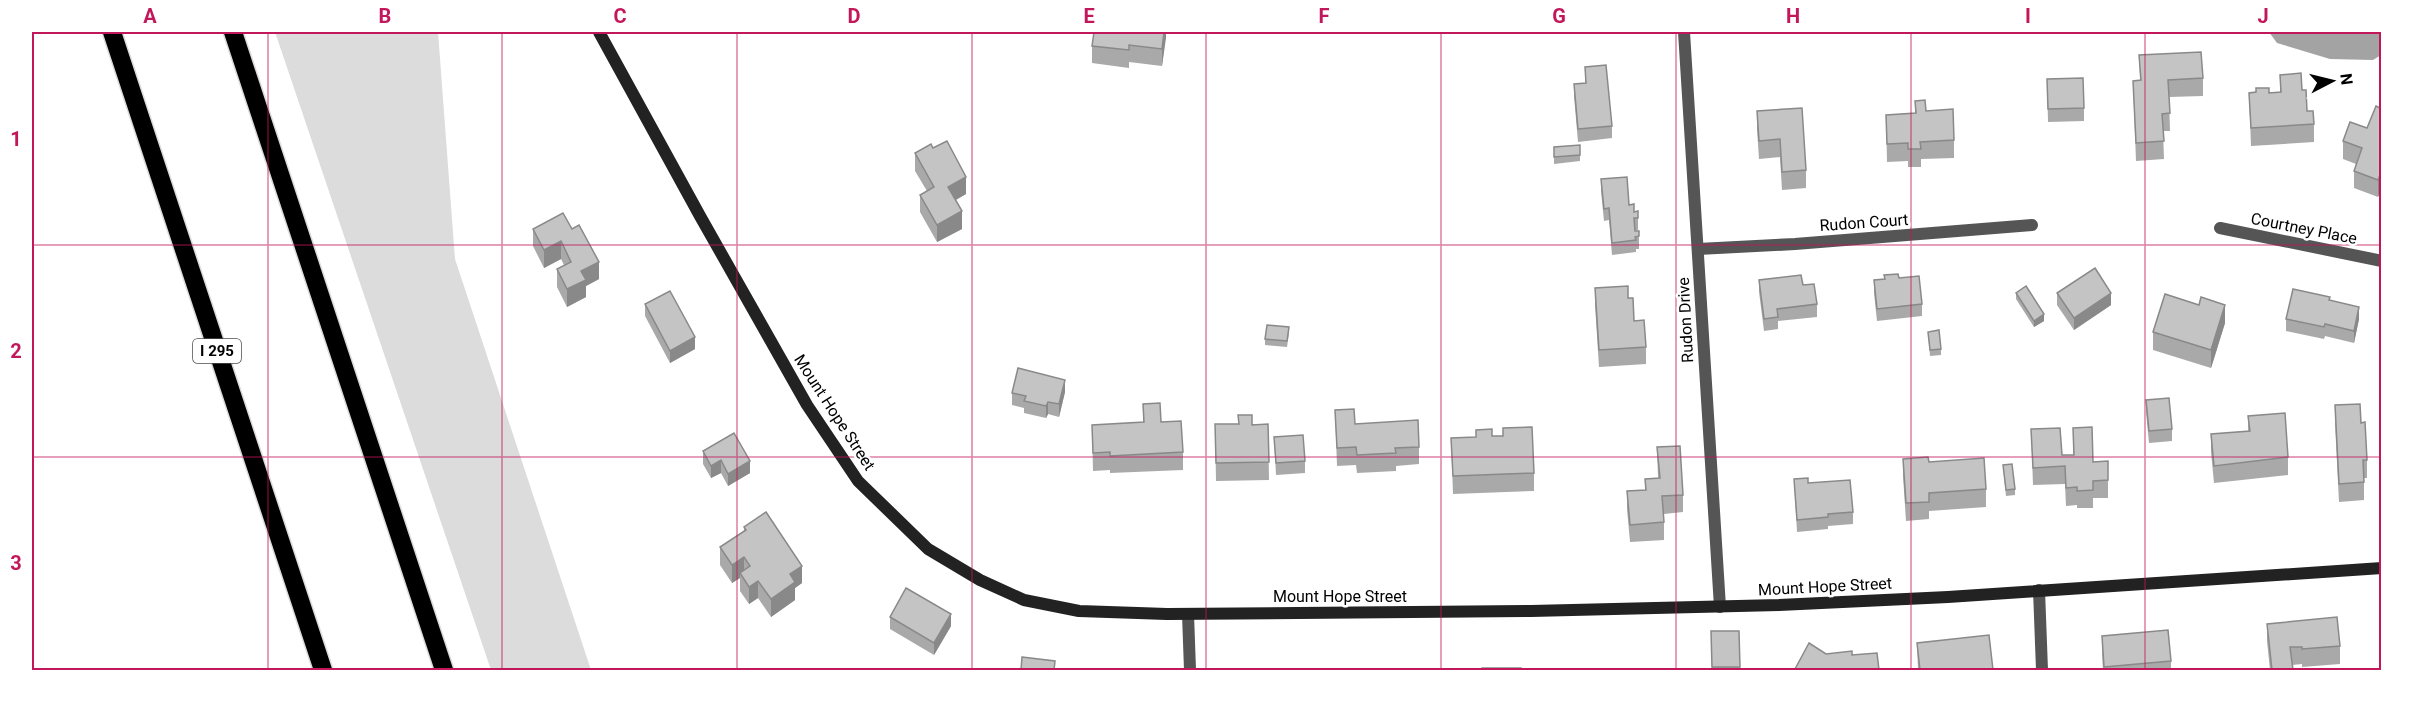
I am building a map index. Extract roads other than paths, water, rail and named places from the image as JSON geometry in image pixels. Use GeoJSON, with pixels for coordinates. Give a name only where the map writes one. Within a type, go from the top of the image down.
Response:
{"type":"FeatureCollection","features":[{"type":"Feature","properties":{"kind":"highway","name":"I 295"},"geometry":{"type":"LineString","coordinates":[[112,32],[323,670]]}},
{"type":"Feature","properties":{"kind":"highway"},"geometry":{"type":"LineString","coordinates":[[233,32],[444,670]]}},
{"type":"Feature","properties":{"kind":"street","name":"Mount Hope Street"},"geometry":{"type":"LineString","coordinates":[[599,32],[807,405],[858,481],[928,549],[980,580],[1024,600],[1079,611],[1188,614],[1720,607],[1914,598],[2382,568]]}},
{"type":"Feature","properties":{"kind":"street","name":"Rudon Drive"},"geometry":{"type":"LineString","coordinates":[[1684,32],[1720,607]]}},
{"type":"Feature","properties":{"kind":"street","name":"Rudon Court"},"geometry":{"type":"LineString","coordinates":[[1698,249],[1796,244],[2032,225]]}},
{"type":"Feature","properties":{"kind":"street","name":"Courtney Place"},"geometry":{"type":"LineString","coordinates":[[2220,228],[2382,261]]}},
{"type":"Feature","properties":{"kind":"street"},"geometry":{"type":"LineString","coordinates":[[2039,590],[2042,670]]}},
{"type":"Feature","properties":{"kind":"street"},"geometry":{"type":"LineString","coordinates":[[1188,614],[1190,670]]}}]}
